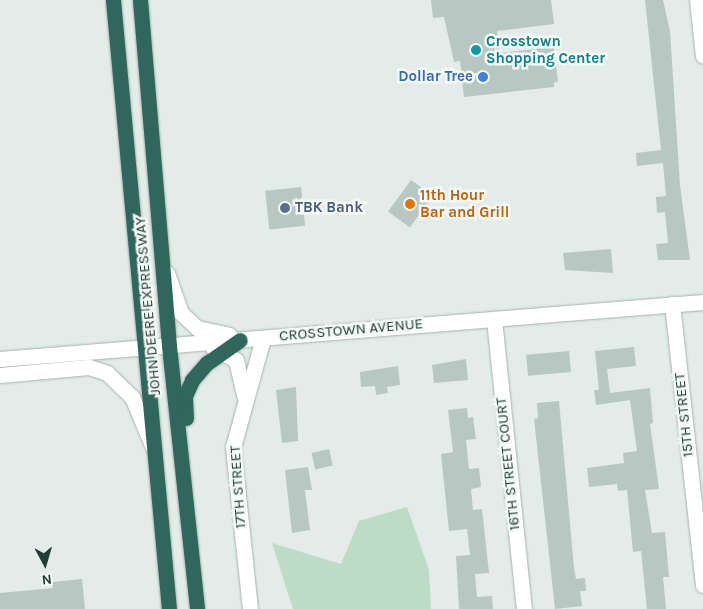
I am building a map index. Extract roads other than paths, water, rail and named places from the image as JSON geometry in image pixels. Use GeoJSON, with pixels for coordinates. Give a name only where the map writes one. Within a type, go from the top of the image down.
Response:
{"type":"FeatureCollection","features":[{"type":"Feature","properties":{"kind":"highway","name":"JOHN DEERE EXPRESSWAY"},"geometry":{"type":"LineString","coordinates":[[113,0],[142,348],[169,609]]}},
{"type":"Feature","properties":{"kind":"highway","name":"JOHN DEERE EXPRESSWAY"},"geometry":{"type":"LineString","coordinates":[[140,0],[169,346],[197,609]]}},
{"type":"Feature","properties":{"kind":"highway"},"geometry":{"type":"LineString","coordinates":[[197,609],[197,514],[185,396],[200,371],[221,352],[253,339]]}},
{"type":"Feature","properties":{"kind":"street"},"geometry":{"type":"LineString","coordinates":[[697,0],[703,56]]}},
{"type":"Feature","properties":{"kind":"street"},"geometry":{"type":"LineString","coordinates":[[159,239],[170,288],[181,313],[197,328],[211,333],[253,339]]}},
{"type":"Feature","properties":{"kind":"street","name":"CROSSTOWN AVENUE"},"geometry":{"type":"LineString","coordinates":[[0,359],[703,302]]}},
{"type":"Feature","properties":{"kind":"street","name":"15TH STREET"},"geometry":{"type":"LineString","coordinates":[[672,304],[703,585]]}},
{"type":"Feature","properties":{"kind":"street","name":"16TH STREET COURT"},"geometry":{"type":"LineString","coordinates":[[494,319],[524,609]]}},
{"type":"Feature","properties":{"kind":"street","name":"17TH STREET"},"geometry":{"type":"LineString","coordinates":[[250,609],[233,460],[235,433],[244,402],[253,339]]}},
{"type":"Feature","properties":{"kind":"street"},"geometry":{"type":"LineString","coordinates":[[202,344],[236,360],[240,368],[244,402]]}},
{"type":"Feature","properties":{"kind":"street"},"geometry":{"type":"LineString","coordinates":[[0,375],[89,367],[107,373],[132,397],[153,446]]}},
{"type":"Feature","properties":{"kind":"place","name":"Crosstown Shopping Center"},"geometry":{"type":"Point","coordinates":[476,50]}},
{"type":"Feature","properties":{"kind":"place","name":"Dollar Tree"},"geometry":{"type":"Point","coordinates":[483,77]}},
{"type":"Feature","properties":{"kind":"place","name":"11th Hour Bar and Grill"},"geometry":{"type":"Point","coordinates":[410,204]}},
{"type":"Feature","properties":{"kind":"place","name":"TBK Bank"},"geometry":{"type":"Point","coordinates":[285,208]}}]}
